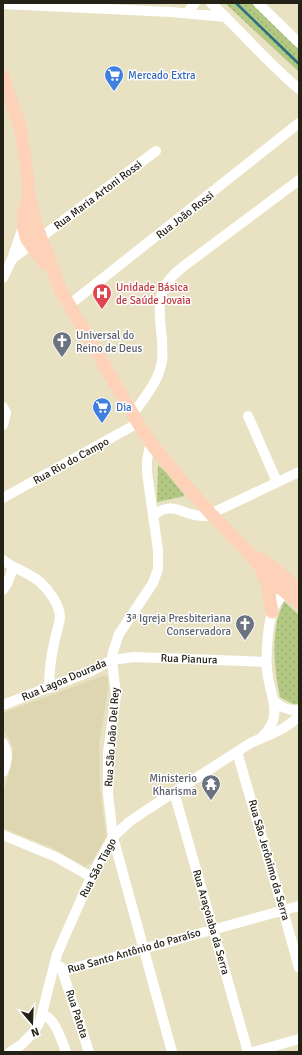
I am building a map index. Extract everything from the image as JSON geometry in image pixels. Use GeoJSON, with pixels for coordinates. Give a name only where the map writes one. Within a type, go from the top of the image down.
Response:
{"type":"FeatureCollection","features":[{"type":"Feature","properties":{"kind":"main road"},"geometry":{"type":"LineString","coordinates":[[3,76],[8,87],[20,127],[26,164],[29,197],[25,205],[30,223],[27,239],[36,242],[69,305],[135,418],[151,442],[181,480],[260,566],[294,591]]}},
{"type":"Feature","properties":{"kind":"main road"},"geometry":{"type":"LineString","coordinates":[[248,552],[271,566],[289,580],[299,603]]}},
{"type":"Feature","properties":{"kind":"main road"},"geometry":{"type":"LineString","coordinates":[[260,566],[267,583],[272,612]]}},
{"type":"Feature","properties":{"kind":"street"},"geometry":{"type":"LineString","coordinates":[[187,13],[195,3]]}},
{"type":"Feature","properties":{"kind":"street"},"geometry":{"type":"LineString","coordinates":[[211,3],[299,89]]}},
{"type":"Feature","properties":{"kind":"street"},"geometry":{"type":"LineString","coordinates":[[258,3],[299,43]]}},
{"type":"Feature","properties":{"kind":"street"},"geometry":{"type":"LineString","coordinates":[[3,4],[187,13],[226,17]]}},
{"type":"Feature","properties":{"kind":"street","name":"Rua João Rossi"},"geometry":{"type":"LineString","coordinates":[[69,305],[299,123]]}},
{"type":"Feature","properties":{"kind":"street","name":"Rua Maria Artoni Rossi"},"geometry":{"type":"LineString","coordinates":[[12,259],[156,151]]}},
{"type":"Feature","properties":{"kind":"street"},"geometry":{"type":"LineString","coordinates":[[135,418],[155,382],[163,360],[159,307],[164,288],[170,278],[299,180]]}},
{"type":"Feature","properties":{"kind":"street"},"geometry":{"type":"LineString","coordinates":[[3,278],[30,223]]}},
{"type":"Feature","properties":{"kind":"street"},"geometry":{"type":"LineString","coordinates":[[3,407],[6,413],[6,418],[3,425]]}},
{"type":"Feature","properties":{"kind":"street"},"geometry":{"type":"LineString","coordinates":[[248,416],[277,482]]}},
{"type":"Feature","properties":{"kind":"street","name":"Rua Rio do Campo"},"geometry":{"type":"LineString","coordinates":[[3,498],[135,418]]}},
{"type":"Feature","properties":{"kind":"street","name":"Rua Lagoa Dourada"},"geometry":{"type":"LineString","coordinates":[[3,705],[91,671],[112,660],[114,646],[119,634],[153,583],[158,569],[158,550],[154,515],[147,473],[147,460],[151,442]]}},
{"type":"Feature","properties":{"kind":"street"},"geometry":{"type":"LineString","coordinates":[[154,515],[167,508],[189,513],[207,509],[299,472]]}},
{"type":"Feature","properties":{"kind":"street"},"geometry":{"type":"LineString","coordinates":[[3,560],[13,568],[23,571],[40,582],[48,590],[58,610],[60,618],[50,664],[49,688]]}},
{"type":"Feature","properties":{"kind":"street"},"geometry":{"type":"LineString","coordinates":[[3,590],[13,568]]}},
{"type":"Feature","properties":{"kind":"street"},"geometry":{"type":"LineString","coordinates":[[262,737],[272,724],[274,717],[273,700],[266,662],[272,612],[277,602],[294,591]]}},
{"type":"Feature","properties":{"kind":"street","name":"Rua Pianura"},"geometry":{"type":"LineString","coordinates":[[112,660],[134,657],[266,662]]}},
{"type":"Feature","properties":{"kind":"street","name":"Rua São João Del Rey"},"geometry":{"type":"LineString","coordinates":[[112,660],[116,695],[108,752],[108,794],[113,837],[172,1052]]}},
{"type":"Feature","properties":{"kind":"street"},"geometry":{"type":"LineString","coordinates":[[273,700],[287,710],[299,710]]}},
{"type":"Feature","properties":{"kind":"street","name":"Rua São Tiago"},"geometry":{"type":"LineString","coordinates":[[10,1052],[21,1045],[34,1032],[40,1021],[57,954],[91,877],[113,837],[129,822],[174,792],[262,737],[285,728],[299,716]]}},
{"type":"Feature","properties":{"kind":"street"},"geometry":{"type":"LineString","coordinates":[[3,743],[7,751],[7,761],[3,772]]}},
{"type":"Feature","properties":{"kind":"street","name":"Rua São Jerônimo da Serra"},"geometry":{"type":"LineString","coordinates":[[237,752],[299,968]]}},
{"type":"Feature","properties":{"kind":"street","name":"Rua Araçoiaba da Serra"},"geometry":{"type":"LineString","coordinates":[[174,792],[248,1052]]}},
{"type":"Feature","properties":{"kind":"street"},"geometry":{"type":"LineString","coordinates":[[3,835],[56,857],[91,877]]}},
{"type":"Feature","properties":{"kind":"street","name":"Rua Santo Antônio do Paraíso"},"geometry":{"type":"LineString","coordinates":[[62,971],[299,906]]}},
{"type":"Feature","properties":{"kind":"street","name":"Rua Patota"},"geometry":{"type":"LineString","coordinates":[[57,954],[89,1052]]}},
{"type":"Feature","properties":{"kind":"street"},"geometry":{"type":"LineString","coordinates":[[43,1014],[48,1016],[54,1024],[66,1052]]}},
{"type":"Feature","properties":{"kind":"street"},"geometry":{"type":"LineString","coordinates":[[252,1052],[299,1039]]}},
{"type":"Feature","properties":{"kind":"shaded area"},"geometry":{"type":"Polygon","coordinates":[[[105,675],[108,678],[108,691],[99,743],[100,787],[106,837],[91,863],[85,866],[50,847],[3,828],[3,795],[11,766],[13,749],[9,738],[3,729],[3,713],[105,675]]]}},
{"type":"Feature","properties":{"kind":"green space"},"geometry":{"type":"Polygon","coordinates":[[[225,3],[253,3],[299,48],[299,72],[225,3]]]}},
{"type":"Feature","properties":{"kind":"green space"},"geometry":{"type":"Polygon","coordinates":[[[158,465],[165,471],[185,496],[157,502],[158,465]]]}},
{"type":"Feature","properties":{"kind":"green space"},"geometry":{"type":"Polygon","coordinates":[[[284,601],[299,615],[299,704],[293,704],[280,697],[277,678],[274,650],[275,631],[284,601]]]}},
{"type":"Feature","properties":{"kind":"waterway"},"geometry":{"type":"LineString","coordinates":[[236,3],[299,64]]}},
{"type":"Feature","properties":{"kind":"place","name":"Mercado Extra"},"geometry":{"type":"Point","coordinates":[114,92]}},
{"type":"Feature","properties":{"kind":"place","name":"Unidade Básica de Saúde Jovaia"},"geometry":{"type":"Point","coordinates":[102,310]}},
{"type":"Feature","properties":{"kind":"place","name":"Universal do Reino de Deus"},"geometry":{"type":"Point","coordinates":[62,358]}},
{"type":"Feature","properties":{"kind":"place","name":"Dia"},"geometry":{"type":"Point","coordinates":[102,424]}},
{"type":"Feature","properties":{"kind":"place","name":"3ª Igreja Presbiteriana Conservadora"},"geometry":{"type":"Point","coordinates":[245,641]}},
{"type":"Feature","properties":{"kind":"place","name":"Ministerio Kharisma"},"geometry":{"type":"Point","coordinates":[211,801]}}]}
